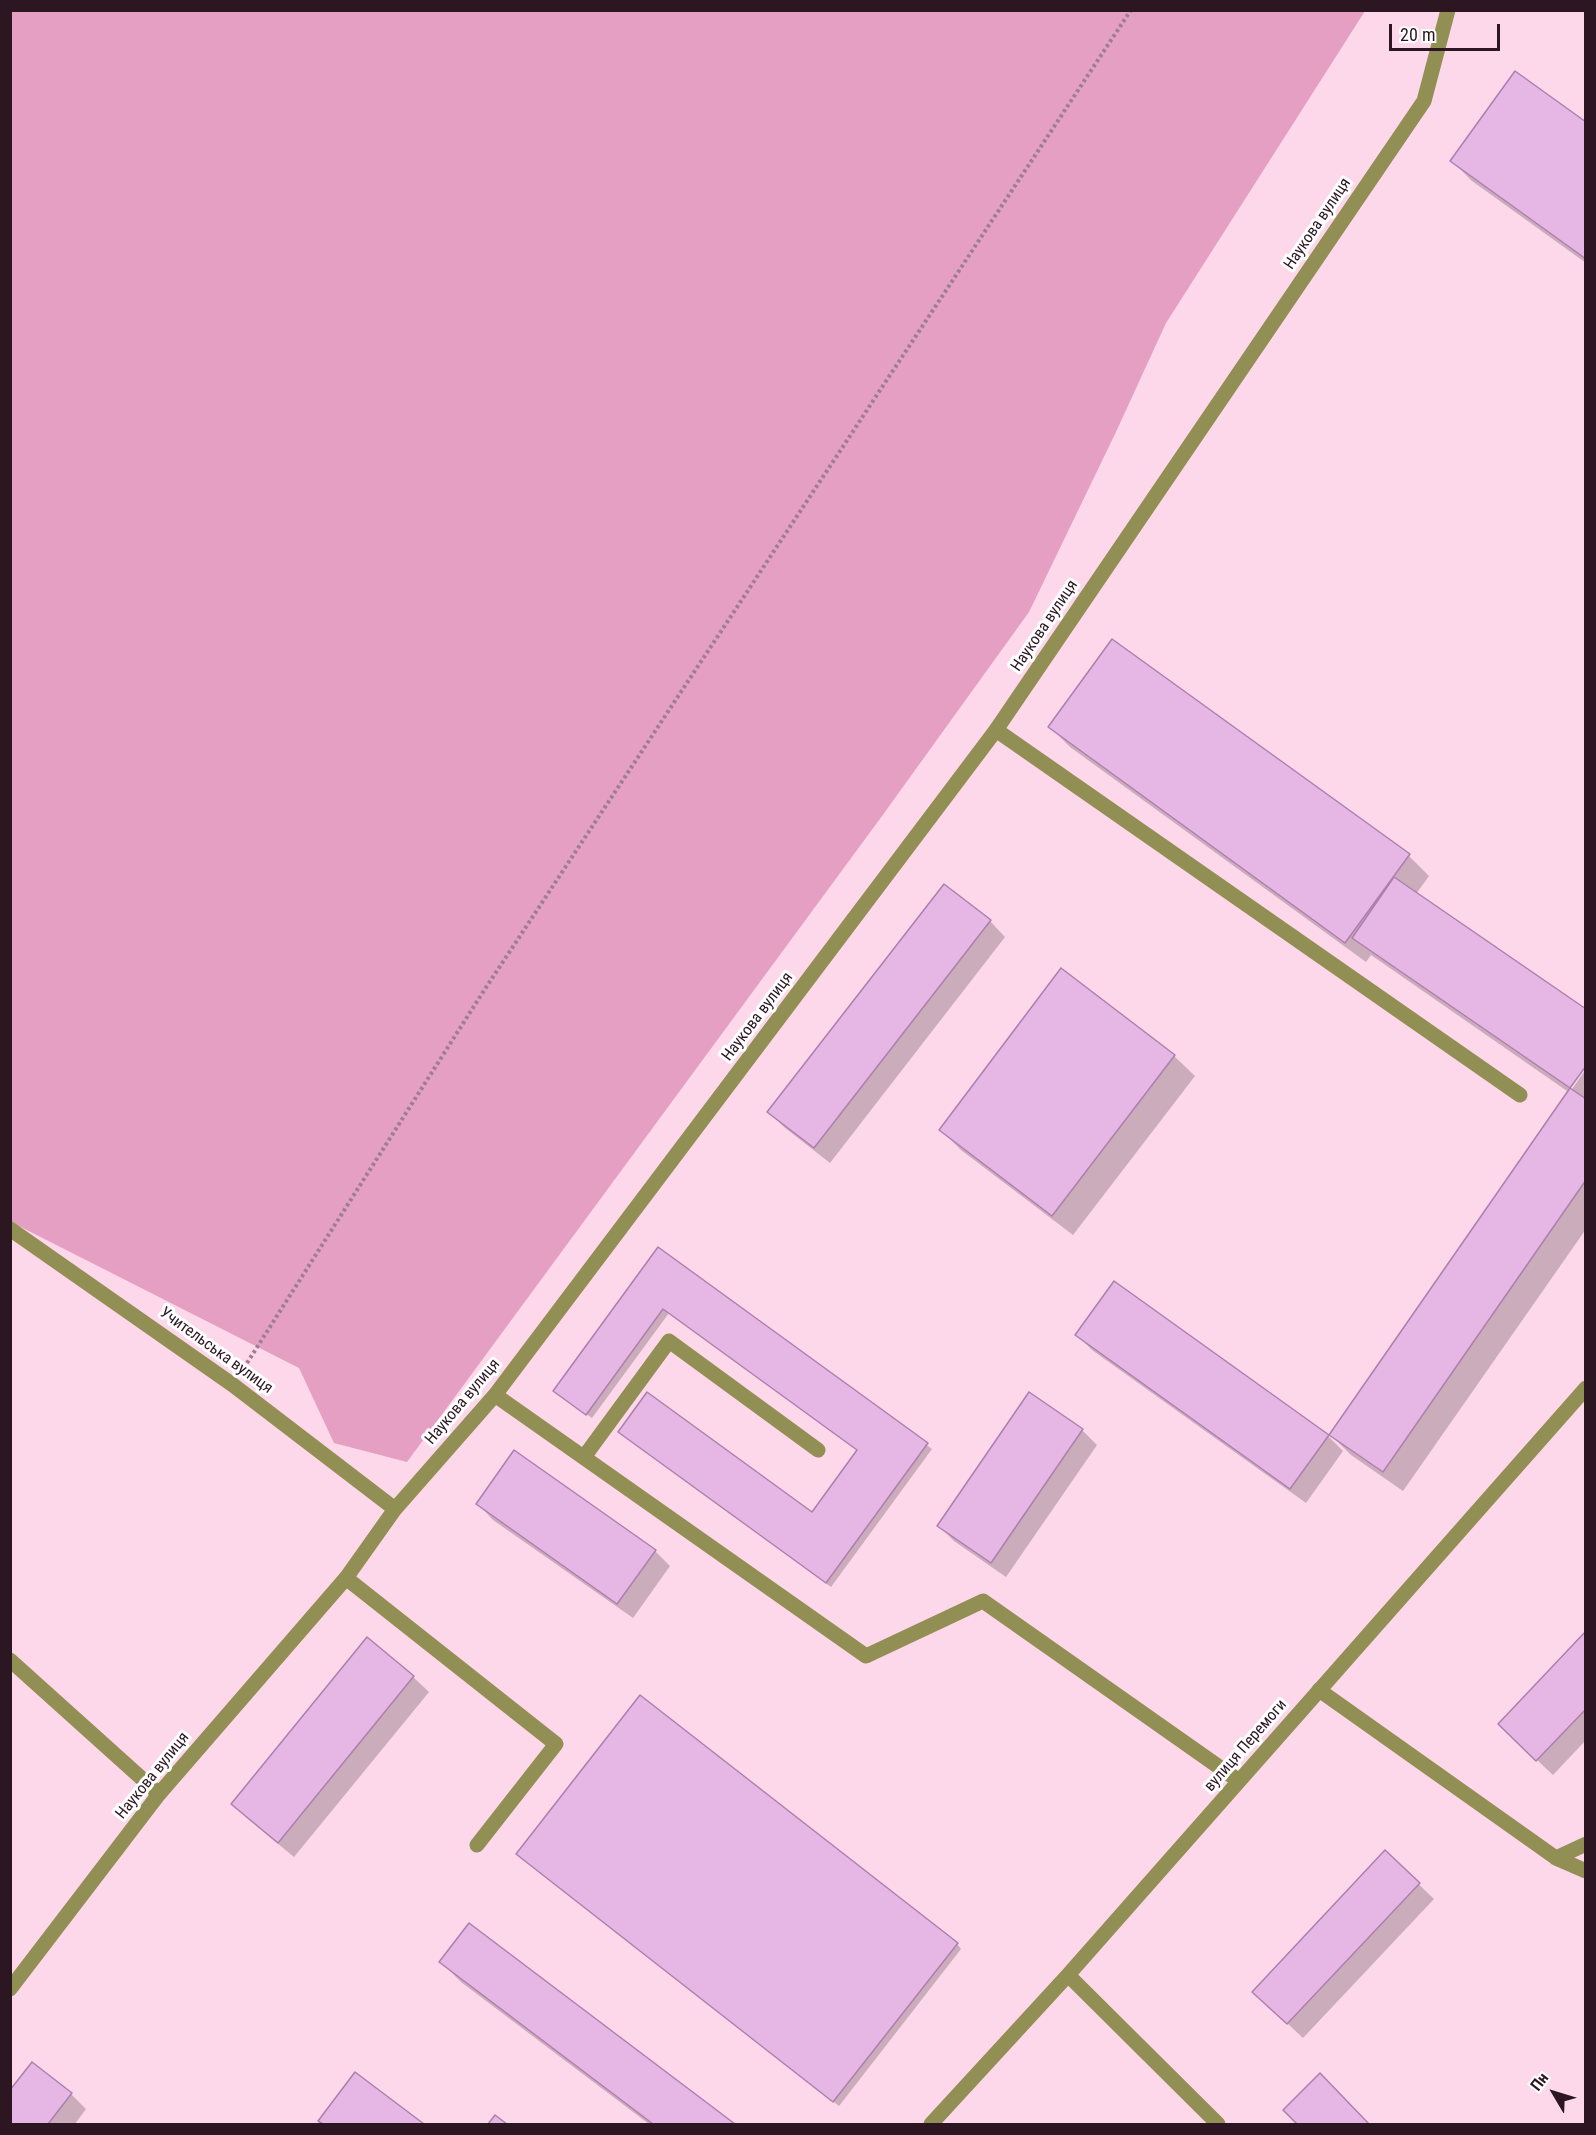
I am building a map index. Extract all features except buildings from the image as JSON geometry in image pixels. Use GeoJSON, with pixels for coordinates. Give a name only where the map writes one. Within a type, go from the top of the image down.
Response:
{"type":"FeatureCollection","features":[{"type":"Feature","properties":{"kind":"street","name":"Наукова вулиця"},"geometry":{"type":"LineString","coordinates":[[10,1989],[159,1794],[346,1578],[395,1509],[495,1395],[996,730],[1424,101],[1448,10]]}},
{"type":"Feature","properties":{"kind":"street"},"geometry":{"type":"LineString","coordinates":[[996,730],[1520,1095]]}},
{"type":"Feature","properties":{"kind":"street","name":"Учительська вулиця"},"geometry":{"type":"LineString","coordinates":[[10,1229],[233,1385],[395,1509]]}},
{"type":"Feature","properties":{"kind":"street"},"geometry":{"type":"LineString","coordinates":[[584,1457],[669,1341],[818,1450]]}},
{"type":"Feature","properties":{"kind":"street","name":"вулиця Перемоги"},"geometry":{"type":"LineString","coordinates":[[931,2124],[1068,1975],[1586,1388]]}},
{"type":"Feature","properties":{"kind":"street"},"geometry":{"type":"LineString","coordinates":[[495,1395],[866,1656],[983,1601],[1239,1781]]}},
{"type":"Feature","properties":{"kind":"street"},"geometry":{"type":"LineString","coordinates":[[346,1578],[556,1744],[477,1845]]}},
{"type":"Feature","properties":{"kind":"street"},"geometry":{"type":"LineString","coordinates":[[10,1660],[159,1794]]}},
{"type":"Feature","properties":{"kind":"street"},"geometry":{"type":"LineString","coordinates":[[1319,1690],[1556,1858],[1586,1871]]}},
{"type":"Feature","properties":{"kind":"street"},"geometry":{"type":"LineString","coordinates":[[1556,1858],[1586,1844]]}},
{"type":"Feature","properties":{"kind":"street"},"geometry":{"type":"LineString","coordinates":[[1068,1975],[1218,2124]]}},
{"type":"Feature","properties":{"kind":"path"},"geometry":{"type":"LineString","coordinates":[[233,1385],[483,992],[1131,10]]}},
{"type":"Feature","properties":{"kind":"shaded area"},"geometry":{"type":"Polygon","coordinates":[[[10,11],[1365,11],[1166,323],[1029,612],[882,816],[407,1462],[334,1443],[299,1368],[11,1222],[10,11]]]}}]}
